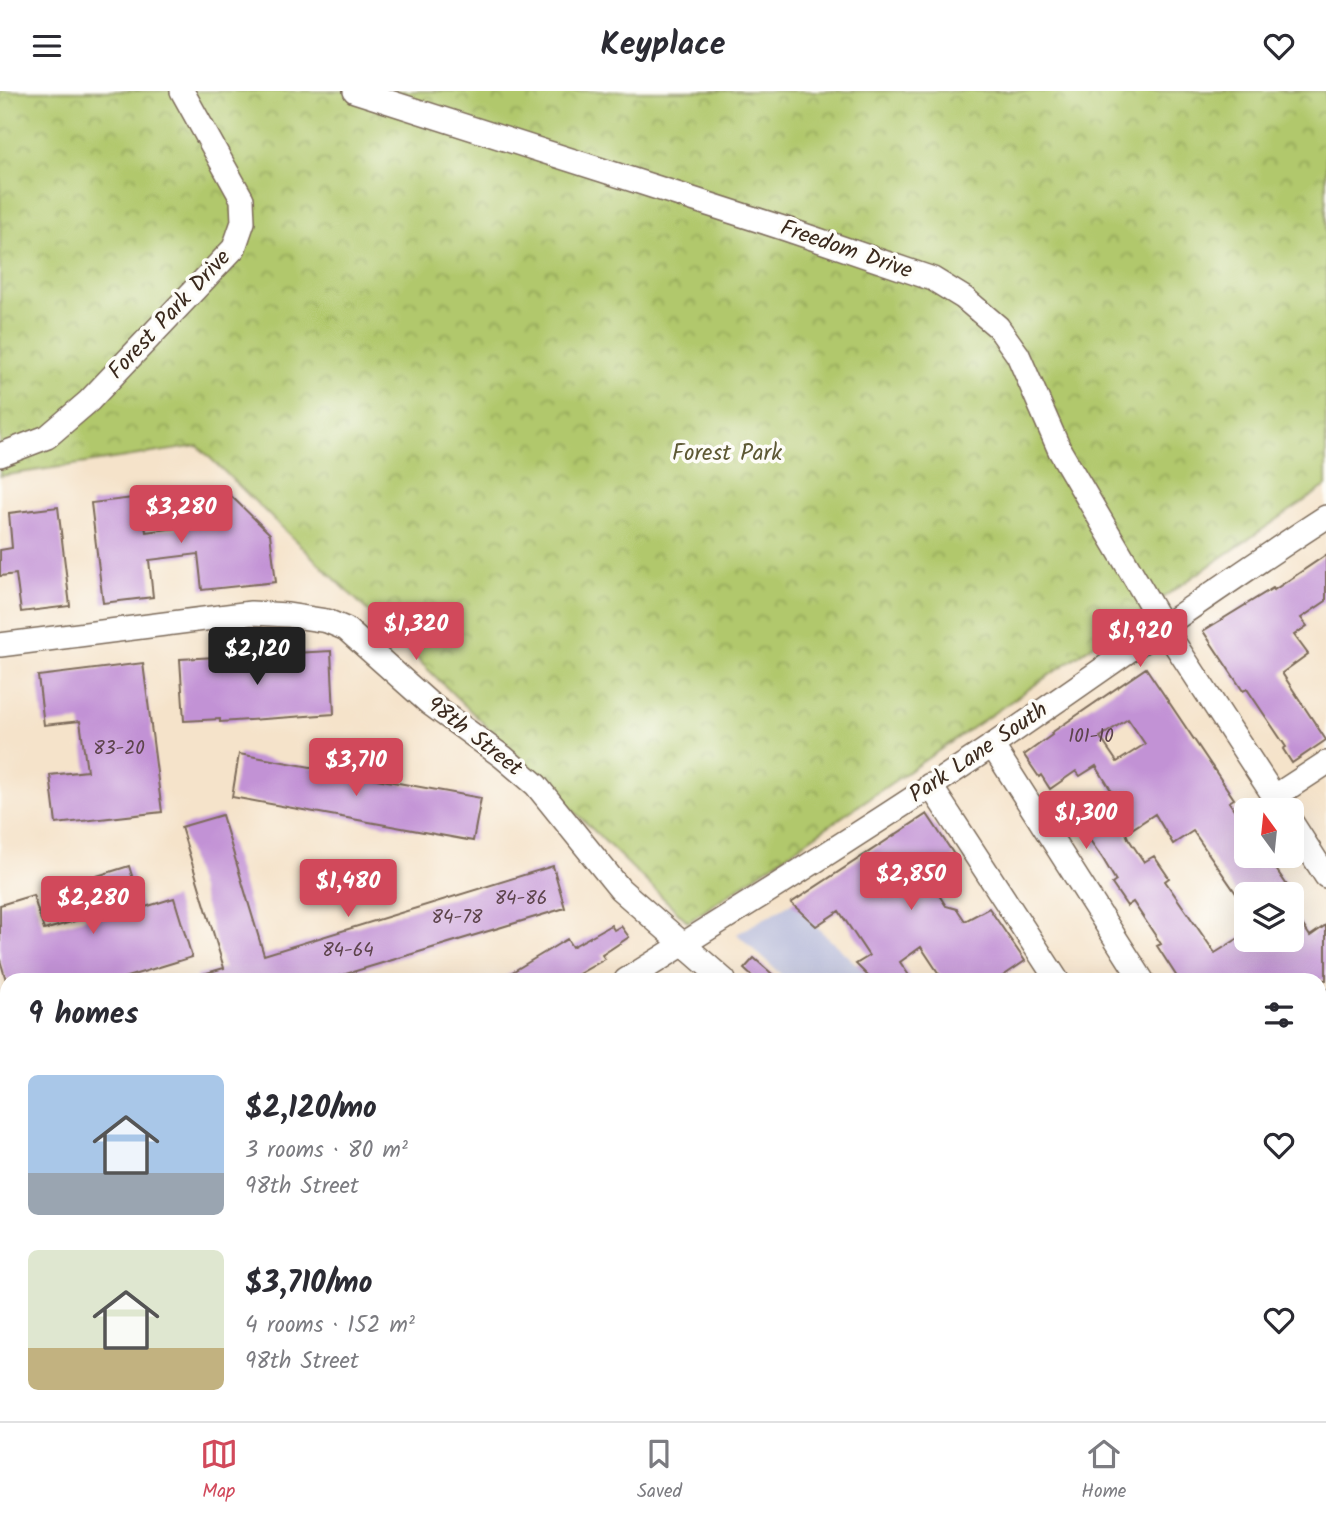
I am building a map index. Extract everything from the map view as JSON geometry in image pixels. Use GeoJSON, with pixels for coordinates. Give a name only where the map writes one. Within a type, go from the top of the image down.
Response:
{"type":"FeatureCollection","features":[{"type":"Feature","properties":{"kind":"street","name":"Forest Park Drive"},"geometry":{"type":"LineString","coordinates":[[0,455],[47,436],[89,401],[234,248],[243,222],[242,199],[182,91]]}},
{"type":"Feature","properties":{"kind":"street","name":"Freedom Drive"},"geometry":{"type":"LineString","coordinates":[[355,91],[786,229],[933,279],[964,298],[998,327],[1017,355],[1060,451],[1163,626],[1275,798]]}},
{"type":"Feature","properties":{"kind":"street","name":"Park Lane South"},"geometry":{"type":"LineString","coordinates":[[637,973],[789,879],[992,745],[1326,517]]}},
{"type":"Feature","properties":{"kind":"street","name":"98th Street"},"geometry":{"type":"LineString","coordinates":[[0,645],[251,613],[327,621],[346,629],[429,703],[503,757],[536,785],[620,889],[716,973]]}},
{"type":"Feature","properties":{"kind":"street"},"geometry":{"type":"LineString","coordinates":[[992,745],[1138,973]]}},
{"type":"Feature","properties":{"kind":"street"},"geometry":{"type":"LineString","coordinates":[[1286,798],[1326,763]]}},
{"type":"Feature","properties":{"kind":"street"},"geometry":{"type":"LineString","coordinates":[[930,785],[1052,973]]}},
{"type":"Feature","properties":{"kind":"street"},"geometry":{"type":"LineString","coordinates":[[1304,842],[1326,876]]}},
{"type":"Feature","properties":{"kind":"shaded area"},"geometry":{"type":"Polygon","coordinates":[[[791,903],[865,973],[779,973],[737,934],[791,903]]]}},
{"type":"Feature","properties":{"kind":"green space","name":"Forest Park"},"geometry":{"type":"Polygon","coordinates":[[[0,91],[1326,91],[1326,486],[688,922],[198,446],[0,476],[0,91]]]}},
{"type":"Feature","properties":{"kind":"building"},"geometry":{"type":"Polygon","coordinates":[[[223,488],[270,534],[276,582],[202,590],[198,554],[149,560],[153,597],[103,603],[91,503],[141,497],[146,532],[193,526],[189,492],[223,488]]]}},
{"type":"Feature","properties":{"kind":"building"},"geometry":{"type":"Polygon","coordinates":[[[58,507],[70,606],[21,612],[16,574],[0,576],[0,550],[12,548],[9,513],[58,507]]]}},
{"type":"Feature","properties":{"kind":"building"},"geometry":{"type":"Polygon","coordinates":[[[1326,555],[1326,601],[1301,618],[1307,626],[1294,635],[1308,654],[1282,673],[1326,740],[1292,763],[1283,749],[1286,747],[1247,689],[1243,691],[1203,631],[1273,588],[1274,590],[1326,555]]]}},
{"type":"Feature","properties":{"kind":"building"},"geometry":{"type":"Polygon","coordinates":[[[331,651],[334,714],[220,722],[220,719],[184,721],[180,659],[331,651]]]}},
{"type":"Feature","properties":{"kind":"building"},"geometry":{"type":"Polygon","coordinates":[[[143,663],[162,812],[56,824],[50,775],[87,771],[80,721],[44,725],[38,676],[143,663]]]}},
{"type":"Feature","properties":{"kind":"building"},"geometry":{"type":"Polygon","coordinates":[[[1146,668],[1234,799],[1229,802],[1234,809],[1234,868],[1275,868],[1285,882],[1234,882],[1234,890],[1193,831],[1173,844],[1155,814],[1126,833],[1128,838],[1144,862],[1154,856],[1169,878],[1165,881],[1215,953],[1234,941],[1234,952],[1304,952],[1304,927],[1310,936],[1326,925],[1326,973],[1174,973],[1157,946],[1161,944],[1133,902],[1127,906],[1112,884],[1116,881],[1103,859],[1076,820],[1114,795],[1096,766],[1080,776],[1076,771],[1050,789],[1024,755],[1052,735],[1051,733],[1146,668]],[[1128,719],[1100,737],[1117,762],[1145,744],[1128,719]]]}},
{"type":"Feature","properties":{"kind":"building"},"geometry":{"type":"Polygon","coordinates":[[[239,754],[481,798],[473,841],[232,797],[239,754]]]}},
{"type":"Feature","properties":{"kind":"building"},"geometry":{"type":"Polygon","coordinates":[[[927,814],[955,856],[926,875],[946,906],[957,909],[965,921],[989,908],[1025,961],[1007,973],[938,973],[921,947],[900,962],[907,973],[865,973],[856,964],[869,956],[839,911],[816,926],[791,903],[927,814]]]}},
{"type":"Feature","properties":{"kind":"building"},"geometry":{"type":"Polygon","coordinates":[[[222,815],[264,955],[553,866],[565,908],[349,973],[206,973],[224,968],[181,827],[222,815]]]}},
{"type":"Feature","properties":{"kind":"building"},"geometry":{"type":"Polygon","coordinates":[[[129,866],[142,908],[174,898],[192,957],[140,973],[4,973],[0,960],[0,905],[33,895],[44,930],[92,916],[81,881],[129,866]]]}},
{"type":"Feature","properties":{"kind":"building"},"geometry":{"type":"Polygon","coordinates":[[[611,925],[614,930],[621,926],[629,937],[602,955],[605,959],[580,973],[511,973],[567,939],[572,947],[611,925]]]}},
{"type":"Feature","properties":{"kind":"building"},"geometry":{"type":"Polygon","coordinates":[[[754,958],[771,973],[748,973],[744,969],[754,958]]]}}]}
